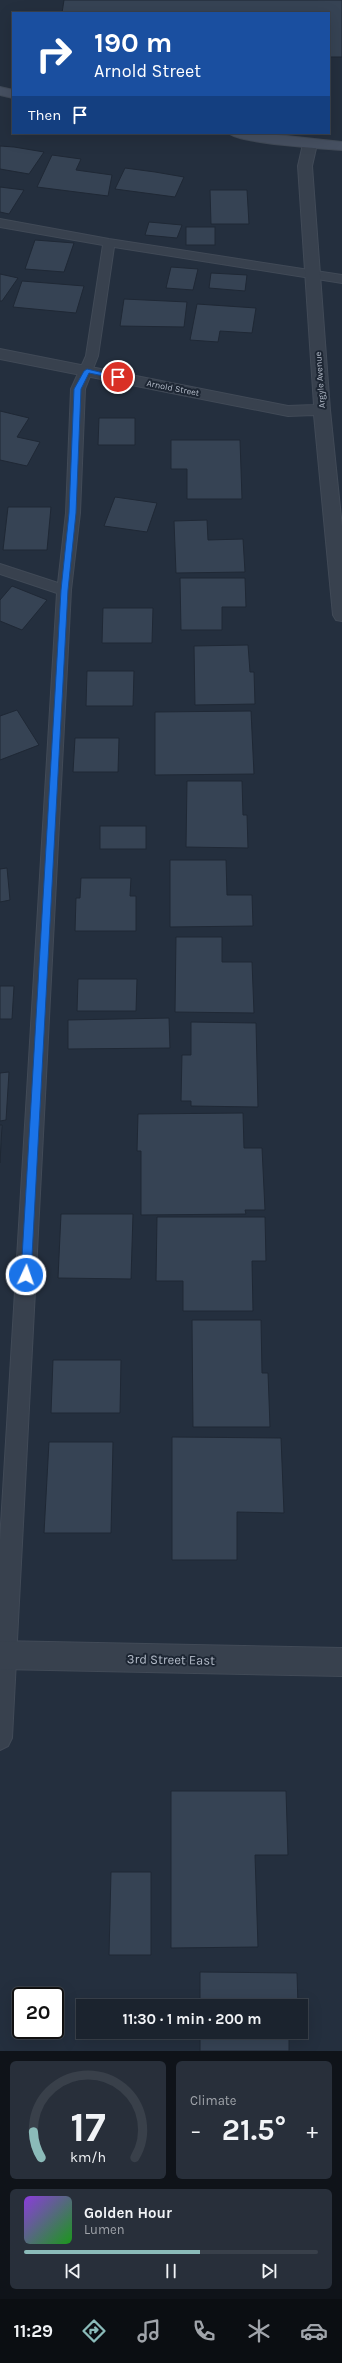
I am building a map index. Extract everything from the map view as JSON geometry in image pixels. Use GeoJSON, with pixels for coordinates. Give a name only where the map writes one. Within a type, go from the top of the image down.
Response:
{"type":"FeatureCollection","features":[{"type":"Feature","properties":{"kind":"main road"},"geometry":{"type":"LineString","coordinates":[[0,91],[12,94]]}},
{"type":"Feature","properties":{"kind":"main road"},"geometry":{"type":"LineString","coordinates":[[243,134],[310,144],[342,146]]}},
{"type":"Feature","properties":{"kind":"street","name":"Argyle Avenue"},"geometry":{"type":"LineString","coordinates":[[310,144],[305,166],[322,410],[342,615]]}},
{"type":"Feature","properties":{"kind":"street","name":"Arnold Street"},"geometry":{"type":"LineString","coordinates":[[0,354],[288,411],[322,410]]}},
{"type":"Feature","properties":{"kind":"street","name":"3rd Street East"},"geometry":{"type":"LineString","coordinates":[[2,1655],[342,1662]]}},
{"type":"Feature","properties":{"kind":"lane"},"geometry":{"type":"LineString","coordinates":[[0,223],[109,243],[342,279]]}},
{"type":"Feature","properties":{"kind":"lane"},"geometry":{"type":"LineString","coordinates":[[0,1738],[2,1655],[64,590],[73,513],[78,389],[87,371],[92,356],[109,243]]}},
{"type":"Feature","properties":{"kind":"lane"},"geometry":{"type":"LineString","coordinates":[[0,569],[64,590]]}},
{"type":"Feature","properties":{"kind":"building"},"geometry":{"type":"Polygon","coordinates":[[[64,0],[342,0],[342,57],[330,57],[330,12],[62,12],[64,0]]]}},
{"type":"Feature","properties":{"kind":"building"},"geometry":{"type":"Polygon","coordinates":[[[0,146],[44,152],[29,174],[0,169],[0,146]]]}},
{"type":"Feature","properties":{"kind":"building"},"geometry":{"type":"Polygon","coordinates":[[[52,155],[81,159],[76,170],[112,175],[108,196],[37,187],[52,155]]]}},
{"type":"Feature","properties":{"kind":"building"},"geometry":{"type":"Polygon","coordinates":[[[125,168],[184,177],[175,197],[115,189],[125,168]]]}},
{"type":"Feature","properties":{"kind":"building"},"geometry":{"type":"Polygon","coordinates":[[[0,187],[24,190],[9,214],[0,212],[0,187]]]}},
{"type":"Feature","properties":{"kind":"building"},"geometry":{"type":"Polygon","coordinates":[[[210,190],[247,190],[249,224],[211,224],[210,190]]]}},
{"type":"Feature","properties":{"kind":"building"},"geometry":{"type":"Polygon","coordinates":[[[149,222],[182,225],[177,238],[145,235],[149,222]]]}},
{"type":"Feature","properties":{"kind":"building"},"geometry":{"type":"Polygon","coordinates":[[[186,227],[215,227],[215,245],[186,245],[186,227]]]}},
{"type":"Feature","properties":{"kind":"building"},"geometry":{"type":"Polygon","coordinates":[[[35,240],[74,243],[64,272],[25,269],[35,240]]]}},
{"type":"Feature","properties":{"kind":"building"},"geometry":{"type":"Polygon","coordinates":[[[171,267],[198,269],[193,290],[166,288],[171,267]]]}},
{"type":"Feature","properties":{"kind":"building"},"geometry":{"type":"Polygon","coordinates":[[[211,273],[247,275],[245,291],[209,288],[211,273]]]}},
{"type":"Feature","properties":{"kind":"building"},"geometry":{"type":"Polygon","coordinates":[[[0,274],[18,278],[2,301],[0,301],[0,274]]]}},
{"type":"Feature","properties":{"kind":"building"},"geometry":{"type":"Polygon","coordinates":[[[22,281],[84,286],[76,313],[13,307],[22,281]]]}},
{"type":"Feature","properties":{"kind":"building"},"geometry":{"type":"Polygon","coordinates":[[[124,299],[187,302],[184,327],[120,326],[124,299]]]}},
{"type":"Feature","properties":{"kind":"building"},"geometry":{"type":"Polygon","coordinates":[[[197,304],[256,308],[252,333],[220,331],[218,342],[190,340],[197,304]]]}},
{"type":"Feature","properties":{"kind":"building"},"geometry":{"type":"Polygon","coordinates":[[[0,411],[29,418],[17,437],[40,442],[27,466],[0,460],[0,411]]]}},
{"type":"Feature","properties":{"kind":"building"},"geometry":{"type":"Polygon","coordinates":[[[99,418],[135,418],[135,445],[98,445],[99,418]]]}},
{"type":"Feature","properties":{"kind":"building"},"geometry":{"type":"Polygon","coordinates":[[[171,440],[240,440],[242,499],[187,499],[187,469],[171,469],[171,440]]]}},
{"type":"Feature","properties":{"kind":"building"},"geometry":{"type":"Polygon","coordinates":[[[115,497],[157,503],[147,532],[104,526],[115,497]]]}},
{"type":"Feature","properties":{"kind":"building"},"geometry":{"type":"Polygon","coordinates":[[[8,507],[51,507],[47,550],[3,550],[8,507]]]}},
{"type":"Feature","properties":{"kind":"building"},"geometry":{"type":"Polygon","coordinates":[[[207,520],[208,540],[243,539],[245,572],[176,573],[174,521],[207,520]]]}},
{"type":"Feature","properties":{"kind":"building"},"geometry":{"type":"Polygon","coordinates":[[[180,578],[245,578],[246,607],[222,607],[222,630],[181,630],[180,578]]]}},
{"type":"Feature","properties":{"kind":"building"},"geometry":{"type":"Polygon","coordinates":[[[12,586],[47,600],[22,630],[0,621],[0,600],[12,586]]]}},
{"type":"Feature","properties":{"kind":"building"},"geometry":{"type":"Polygon","coordinates":[[[103,608],[153,608],[152,643],[102,643],[103,608]]]}},
{"type":"Feature","properties":{"kind":"building"},"geometry":{"type":"Polygon","coordinates":[[[248,645],[250,672],[254,672],[255,704],[195,705],[194,646],[248,645]]]}},
{"type":"Feature","properties":{"kind":"building"},"geometry":{"type":"Polygon","coordinates":[[[87,671],[134,671],[133,706],[86,706],[87,671]]]}},
{"type":"Feature","properties":{"kind":"building"},"geometry":{"type":"Polygon","coordinates":[[[17,710],[39,745],[0,760],[0,716],[17,710]]]}},
{"type":"Feature","properties":{"kind":"building"},"geometry":{"type":"Polygon","coordinates":[[[251,711],[254,774],[155,775],[155,712],[251,711]]]}},
{"type":"Feature","properties":{"kind":"building"},"geometry":{"type":"Polygon","coordinates":[[[75,738],[119,738],[118,772],[73,772],[75,738]]]}},
{"type":"Feature","properties":{"kind":"building"},"geometry":{"type":"Polygon","coordinates":[[[187,781],[242,781],[243,815],[247,815],[248,848],[186,847],[187,781]]]}},
{"type":"Feature","properties":{"kind":"building"},"geometry":{"type":"Polygon","coordinates":[[[100,826],[146,826],[146,849],[100,849],[100,826]]]}},
{"type":"Feature","properties":{"kind":"building"},"geometry":{"type":"Polygon","coordinates":[[[170,860],[226,860],[227,895],[252,895],[253,926],[170,927],[170,860]]]}},
{"type":"Feature","properties":{"kind":"building"},"geometry":{"type":"Polygon","coordinates":[[[7,868],[10,900],[0,902],[0,869],[7,868]]]}},
{"type":"Feature","properties":{"kind":"building"},"geometry":{"type":"Polygon","coordinates":[[[81,878],[131,878],[130,896],[136,896],[136,931],[75,931],[76,898],[80,898],[81,878]]]}},
{"type":"Feature","properties":{"kind":"building"},"geometry":{"type":"Polygon","coordinates":[[[176,937],[222,937],[222,962],[252,962],[254,1013],[175,1012],[176,937]]]}},
{"type":"Feature","properties":{"kind":"building"},"geometry":{"type":"Polygon","coordinates":[[[78,979],[137,979],[136,1011],[77,1011],[78,979]]]}},
{"type":"Feature","properties":{"kind":"building"},"geometry":{"type":"Polygon","coordinates":[[[0,986],[14,986],[12,1019],[0,1019],[0,986]]]}},
{"type":"Feature","properties":{"kind":"building"},"geometry":{"type":"Polygon","coordinates":[[[169,1018],[170,1048],[68,1049],[68,1020],[169,1018]]]}},
{"type":"Feature","properties":{"kind":"building"},"geometry":{"type":"Polygon","coordinates":[[[191,1022],[256,1023],[258,1107],[191,1106],[191,1101],[181,1101],[182,1055],[191,1055],[191,1022]]]}},
{"type":"Feature","properties":{"kind":"building"},"geometry":{"type":"Polygon","coordinates":[[[9,1072],[6,1120],[0,1121],[0,1073],[9,1072]]]}},
{"type":"Feature","properties":{"kind":"building"},"geometry":{"type":"Polygon","coordinates":[[[243,1113],[244,1148],[262,1148],[265,1210],[245,1210],[246,1214],[141,1215],[141,1151],[137,1151],[138,1114],[243,1113]]]}},
{"type":"Feature","properties":{"kind":"building"},"geometry":{"type":"Polygon","coordinates":[[[0,1125],[2,1125],[0,1163],[0,1125]]]}},
{"type":"Feature","properties":{"kind":"building"},"geometry":{"type":"Polygon","coordinates":[[[61,1214],[133,1214],[131,1279],[58,1278],[61,1214]]]}},
{"type":"Feature","properties":{"kind":"building"},"geometry":{"type":"Polygon","coordinates":[[[157,1217],[265,1217],[266,1261],[252,1261],[253,1311],[183,1311],[183,1281],[156,1281],[157,1217]]]}},
{"type":"Feature","properties":{"kind":"building"},"geometry":{"type":"Polygon","coordinates":[[[192,1320],[261,1320],[262,1373],[268,1373],[270,1427],[193,1427],[192,1320]]]}},
{"type":"Feature","properties":{"kind":"building"},"geometry":{"type":"Polygon","coordinates":[[[53,1360],[121,1360],[120,1413],[51,1413],[53,1360]]]}},
{"type":"Feature","properties":{"kind":"building"},"geometry":{"type":"Polygon","coordinates":[[[172,1437],[281,1438],[284,1513],[237,1512],[237,1560],[172,1560],[172,1437]]]}},
{"type":"Feature","properties":{"kind":"building"},"geometry":{"type":"Polygon","coordinates":[[[49,1442],[113,1442],[111,1533],[44,1533],[49,1442]]]}},
{"type":"Feature","properties":{"kind":"building"},"geometry":{"type":"Polygon","coordinates":[[[171,1791],[286,1791],[288,1855],[255,1855],[258,1947],[171,1948],[171,1791]]]}},
{"type":"Feature","properties":{"kind":"building"},"geometry":{"type":"Polygon","coordinates":[[[111,1872],[151,1872],[151,1955],[109,1955],[111,1872]]]}},
{"type":"Feature","properties":{"kind":"building"},"geometry":{"type":"Polygon","coordinates":[[[200,1972],[297,1973],[298,1999],[200,1999],[200,1972]]]}},
{"type":"Feature","properties":{"kind":"building"},"geometry":{"type":"Polygon","coordinates":[[[200,2039],[289,2039],[289,2051],[200,2051],[200,2039]]]}},
{"type":"Feature","properties":{"kind":"route"},"geometry":{"type":"LineString","coordinates":[[26,1275],[64,590],[73,513],[78,389],[87,371],[118,377]]}}]}
